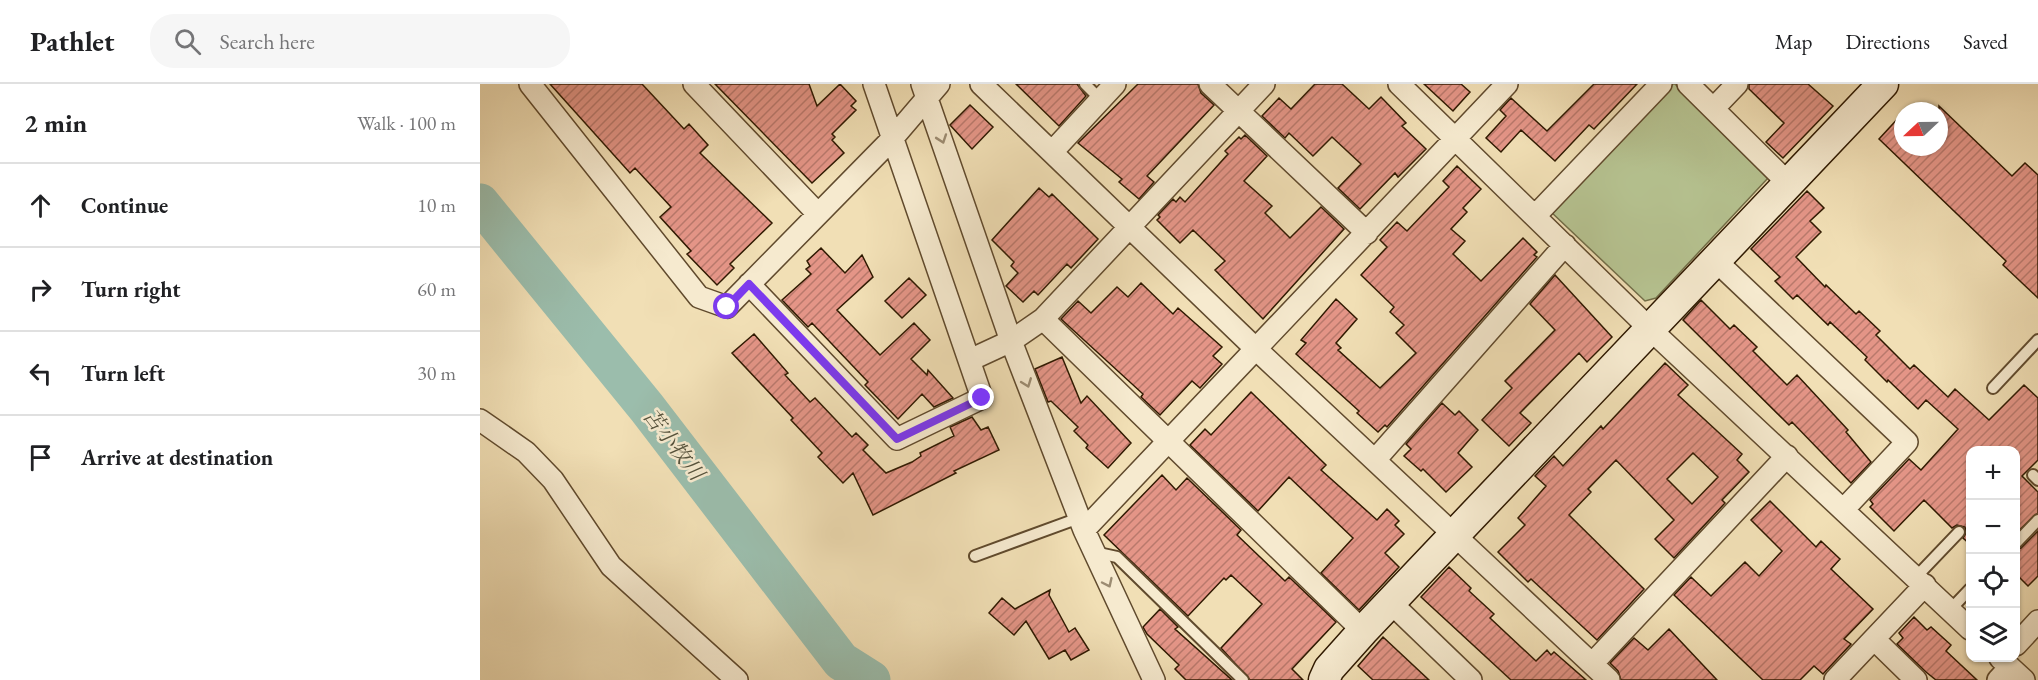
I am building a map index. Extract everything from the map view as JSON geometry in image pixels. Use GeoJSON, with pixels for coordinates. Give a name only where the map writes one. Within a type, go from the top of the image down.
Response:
{"type":"FeatureCollection","features":[{"type":"Feature","properties":{"kind":"street"},"geometry":{"type":"LineString","coordinates":[[530,84],[699,297],[727,307],[892,139],[929,88]]}},
{"type":"Feature","properties":{"kind":"street"},"geometry":{"type":"LineString","coordinates":[[694,84],[818,213]]}},
{"type":"Feature","properties":{"kind":"street"},"geometry":{"type":"LineString","coordinates":[[749,284],[897,439],[982,398],[874,84]]}},
{"type":"Feature","properties":{"kind":"street"},"geometry":{"type":"LineString","coordinates":[[981,84],[1129,228],[1609,680]]}},
{"type":"Feature","properties":{"kind":"street"},"geometry":{"type":"LineString","coordinates":[[1052,152],[1115,84]]}},
{"type":"Feature","properties":{"kind":"street"},"geometry":{"type":"LineString","coordinates":[[1210,84],[1367,233]]}},
{"type":"Feature","properties":{"kind":"street"},"geometry":{"type":"LineString","coordinates":[[970,360],[1011,341],[1043,319],[1264,84]]}},
{"type":"Feature","properties":{"kind":"street"},"geometry":{"type":"LineString","coordinates":[[1399,84],[1650,329],[1966,624]]}},
{"type":"Feature","properties":{"kind":"street"},"geometry":{"type":"LineString","coordinates":[[1081,524],[1168,443],[1507,84]]}},
{"type":"Feature","properties":{"kind":"street"},"geometry":{"type":"LineString","coordinates":[[1536,216],[1661,84]]}},
{"type":"Feature","properties":{"kind":"street"},"geometry":{"type":"LineString","coordinates":[[1688,84],[1788,183]]}},
{"type":"Feature","properties":{"kind":"street"},"geometry":{"type":"LineString","coordinates":[[1714,108],[1737,84]]}},
{"type":"Feature","properties":{"kind":"street"},"geometry":{"type":"LineString","coordinates":[[1317,678],[1329,669],[1881,85]]}},
{"type":"Feature","properties":{"kind":"street"},"geometry":{"type":"LineString","coordinates":[[929,88],[1011,341],[1081,524],[1154,680]]}},
{"type":"Feature","properties":{"kind":"street"},"geometry":{"type":"LineString","coordinates":[[1375,460],[1565,245]]}},
{"type":"Feature","properties":{"kind":"street"},"geometry":{"type":"LineString","coordinates":[[1715,260],[1907,442],[1844,509]]}},
{"type":"Feature","properties":{"kind":"street"},"geometry":{"type":"LineString","coordinates":[[1043,319],[1363,631]]}},
{"type":"Feature","properties":{"kind":"street"},"geometry":{"type":"LineString","coordinates":[[480,420],[526,452],[553,480],[611,566],[737,680]]}},
{"type":"Feature","properties":{"kind":"street"},"geometry":{"type":"LineString","coordinates":[[1592,664],[1787,456]]}},
{"type":"Feature","properties":{"kind":"street"},"geometry":{"type":"LineString","coordinates":[[1835,680],[1874,639],[1921,581]]}},
{"type":"Feature","properties":{"kind":"street"},"geometry":{"type":"LineString","coordinates":[[1390,602],[1471,680]]}},
{"type":"Feature","properties":{"kind":"street"},"geometry":{"type":"LineString","coordinates":[[2008,664],[2038,621]]}},
{"type":"Feature","properties":{"kind":"street"},"geometry":{"type":"LineString","coordinates":[[1874,639],[1916,680]]}},
{"type":"Feature","properties":{"kind":"lane"},"geometry":{"type":"LineString","coordinates":[[1085,84],[1101,100]]}},
{"type":"Feature","properties":{"kind":"lane"},"geometry":{"type":"LineString","coordinates":[[1993,388],[2038,340]]}},
{"type":"Feature","properties":{"kind":"lane"},"geometry":{"type":"LineString","coordinates":[[2020,539],[2038,520]]}},
{"type":"Feature","properties":{"kind":"lane"},"geometry":{"type":"LineString","coordinates":[[975,556],[1081,524]]}},
{"type":"Feature","properties":{"kind":"lane"},"geometry":{"type":"LineString","coordinates":[[1921,581],[1959,532]]}},
{"type":"Feature","properties":{"kind":"lane"},"geometry":{"type":"LineString","coordinates":[[1094,552],[1117,557],[1243,680]]}},
{"type":"Feature","properties":{"kind":"lane"},"geometry":{"type":"LineString","coordinates":[[1950,610],[1966,594]]}},
{"type":"Feature","properties":{"kind":"green space"},"geometry":{"type":"Polygon","coordinates":[[[1671,84],[1675,84],[1768,178],[1656,298],[1645,301],[1550,211],[1671,84]]]}},
{"type":"Feature","properties":{"kind":"building"},"geometry":{"type":"Polygon","coordinates":[[[550,84],[642,84],[684,129],[689,124],[708,145],[700,153],[772,223],[730,264],[734,268],[717,285],[687,254],[691,251],[660,217],[671,207],[635,168],[630,173],[550,84]]]}},
{"type":"Feature","properties":{"kind":"building"},"geometry":{"type":"Polygon","coordinates":[[[715,84],[809,84],[817,106],[840,84],[856,101],[851,106],[856,110],[832,134],[835,137],[832,140],[844,153],[812,183],[715,84]]]}},
{"type":"Feature","properties":{"kind":"building"},"geometry":{"type":"Polygon","coordinates":[[[1016,84],[1077,84],[1086,96],[1059,126],[1016,84]]]}},
{"type":"Feature","properties":{"kind":"building"},"geometry":{"type":"Polygon","coordinates":[[[1138,84],[1198,84],[1201,93],[1214,105],[1147,176],[1154,182],[1139,199],[1119,182],[1122,179],[1078,143],[1138,84]]]}},
{"type":"Feature","properties":{"kind":"building"},"geometry":{"type":"Polygon","coordinates":[[[1315,84],[1342,84],[1369,109],[1381,97],[1406,123],[1402,126],[1426,149],[1398,177],[1395,173],[1360,209],[1338,188],[1361,164],[1332,137],[1313,156],[1289,133],[1285,138],[1262,116],[1279,98],[1291,109],[1315,84]]]}},
{"type":"Feature","properties":{"kind":"building"},"geometry":{"type":"Polygon","coordinates":[[[1424,84],[1461,84],[1470,92],[1453,111],[1424,84]]]}},
{"type":"Feature","properties":{"kind":"building"},"geometry":{"type":"Polygon","coordinates":[[[1594,84],[1637,84],[1594,129],[1589,125],[1555,161],[1521,130],[1501,152],[1486,138],[1506,116],[1500,110],[1511,98],[1547,131],[1594,84]]]}},
{"type":"Feature","properties":{"kind":"building"},"geometry":{"type":"Polygon","coordinates":[[[1749,84],[1808,84],[1833,106],[1783,158],[1766,142],[1784,123],[1749,89],[1749,84]]]}},
{"type":"Feature","properties":{"kind":"building"},"geometry":{"type":"Polygon","coordinates":[[[970,105],[993,127],[972,149],[950,125],[970,105]]]}},
{"type":"Feature","properties":{"kind":"building"},"geometry":{"type":"Polygon","coordinates":[[[1948,115],[2012,176],[2025,163],[2038,175],[2038,298],[2003,265],[2006,261],[1897,156],[1948,156],[1948,115]]]}},
{"type":"Feature","properties":{"kind":"building"},"geometry":{"type":"Polygon","coordinates":[[[1894,123],[1894,153],[1879,139],[1894,123]]]}},
{"type":"Feature","properties":{"kind":"building"},"geometry":{"type":"Polygon","coordinates":[[[1245,135],[1267,156],[1244,181],[1272,206],[1265,213],[1290,238],[1321,207],[1344,229],[1263,319],[1215,270],[1225,261],[1193,230],[1180,243],[1157,220],[1160,217],[1158,215],[1173,199],[1176,202],[1180,197],[1185,202],[1228,154],[1225,151],[1239,137],[1241,139],[1245,135]]]}},
{"type":"Feature","properties":{"kind":"building"},"geometry":{"type":"Polygon","coordinates":[[[1457,166],[1481,189],[1463,208],[1467,212],[1451,229],[1465,241],[1453,254],[1481,281],[1523,238],[1537,252],[1534,255],[1537,257],[1387,427],[1385,425],[1378,432],[1357,413],[1359,411],[1296,354],[1306,343],[1301,340],[1336,299],[1357,319],[1336,343],[1341,348],[1338,350],[1380,388],[1416,353],[1396,333],[1404,325],[1390,312],[1394,307],[1361,275],[1387,247],[1380,240],[1397,222],[1407,231],[1449,187],[1443,181],[1457,166]]]}},
{"type":"Feature","properties":{"kind":"building"},"geometry":{"type":"Polygon","coordinates":[[[1039,188],[1049,197],[1052,194],[1098,239],[1071,268],[1067,264],[1038,295],[1034,291],[1023,302],[1006,286],[1018,273],[1011,266],[1014,262],[992,240],[1039,188]]]}},
{"type":"Feature","properties":{"kind":"building"},"geometry":{"type":"Polygon","coordinates":[[[1807,191],[1824,208],[1810,221],[1821,232],[1796,257],[1825,287],[1826,285],[1856,314],[1859,311],[1880,331],[1876,335],[1910,369],[1914,365],[1948,397],[1955,389],[1989,420],[2024,385],[2038,398],[2038,460],[2022,476],[2038,492],[2038,513],[2020,529],[2020,446],[1966,446],[1966,533],[1965,527],[1957,525],[1952,528],[1924,500],[1894,531],[1870,507],[1873,504],[1870,500],[1909,459],[1921,470],[1958,429],[1926,400],[1918,409],[1888,380],[1887,382],[1865,360],[1867,357],[1830,322],[1828,325],[1797,295],[1793,299],[1775,281],[1780,277],[1751,249],[1807,191]]]}},
{"type":"Feature","properties":{"kind":"building"},"geometry":{"type":"Polygon","coordinates":[[[821,248],[845,273],[862,255],[873,277],[837,310],[880,355],[914,323],[930,340],[911,359],[927,375],[928,370],[953,398],[934,407],[922,394],[898,419],[865,385],[868,382],[812,323],[808,327],[782,300],[811,274],[806,269],[810,266],[807,261],[821,248]]]}},
{"type":"Feature","properties":{"kind":"building"},"geometry":{"type":"Polygon","coordinates":[[[1555,275],[1612,337],[1587,362],[1579,353],[1520,413],[1531,423],[1509,446],[1482,420],[1512,388],[1505,381],[1555,330],[1530,304],[1555,275]]]}},
{"type":"Feature","properties":{"kind":"building"},"geometry":{"type":"Polygon","coordinates":[[[909,278],[926,295],[902,318],[885,301],[909,278]]]}},
{"type":"Feature","properties":{"kind":"building"},"geometry":{"type":"Polygon","coordinates":[[[1141,283],[1173,314],[1178,308],[1222,347],[1213,356],[1222,364],[1200,388],[1192,381],[1160,415],[1141,397],[1143,394],[1061,319],[1078,301],[1091,313],[1117,287],[1128,297],[1141,283]]]}},
{"type":"Feature","properties":{"kind":"building"},"geometry":{"type":"Polygon","coordinates":[[[1701,300],[1730,329],[1734,325],[1757,347],[1753,351],[1787,385],[1797,375],[1848,430],[1846,432],[1871,462],[1851,483],[1792,422],[1789,425],[1683,320],[1701,300]]]}},
{"type":"Feature","properties":{"kind":"building"},"geometry":{"type":"Polygon","coordinates":[[[754,334],[788,373],[785,375],[810,402],[815,398],[852,437],[856,433],[868,445],[863,450],[886,473],[912,462],[921,456],[920,453],[954,436],[950,427],[972,417],[981,430],[988,427],[999,450],[954,471],[956,473],[873,515],[853,473],[843,483],[818,457],[822,453],[791,420],[793,418],[732,353],[754,334]]]}},
{"type":"Feature","properties":{"kind":"building"},"geometry":{"type":"Polygon","coordinates":[[[1062,357],[1081,403],[1087,396],[1131,443],[1108,468],[1086,448],[1088,445],[1074,431],[1078,427],[1051,401],[1048,402],[1035,369],[1062,357]]]}},
{"type":"Feature","properties":{"kind":"building"},"geometry":{"type":"Polygon","coordinates":[[[1665,363],[1688,385],[1678,395],[1742,454],[1737,460],[1749,472],[1722,500],[1725,503],[1674,558],[1655,539],[1674,520],[1616,460],[1588,489],[1591,492],[1569,515],[1644,589],[1597,640],[1531,579],[1528,582],[1498,552],[1525,525],[1518,518],[1546,486],[1535,476],[1554,456],[1563,466],[1601,426],[1603,429],[1665,363]],[[1693,453],[1667,479],[1692,504],[1718,477],[1693,453]]]}},
{"type":"Feature","properties":{"kind":"building"},"geometry":{"type":"Polygon","coordinates":[[[1251,392],[1326,465],[1321,470],[1377,520],[1387,509],[1399,521],[1395,525],[1404,534],[1385,553],[1399,567],[1359,610],[1321,573],[1353,538],[1289,477],[1258,511],[1190,445],[1205,429],[1211,435],[1251,392]]]}},
{"type":"Feature","properties":{"kind":"building"},"geometry":{"type":"Polygon","coordinates":[[[1442,403],[1455,415],[1459,411],[1478,430],[1458,453],[1472,467],[1446,492],[1423,469],[1421,471],[1404,456],[1411,449],[1406,444],[1442,403]]]}},
{"type":"Feature","properties":{"kind":"building"},"geometry":{"type":"Polygon","coordinates":[[[1162,475],[1176,490],[1187,478],[1241,530],[1237,535],[1285,581],[1289,577],[1336,622],[1292,669],[1303,680],[1250,680],[1221,648],[1262,604],[1231,575],[1226,580],[1224,578],[1188,616],[1104,535],[1162,475]]]}},
{"type":"Feature","properties":{"kind":"building"},"geometry":{"type":"Polygon","coordinates":[[[1770,501],[1816,547],[1821,541],[1840,559],[1831,569],[1873,609],[1844,639],[1851,644],[1823,674],[1814,666],[1800,680],[1763,680],[1674,595],[1691,577],[1711,596],[1745,562],[1759,576],[1782,551],[1751,520],[1770,501]]]}},
{"type":"Feature","properties":{"kind":"building"},"geometry":{"type":"Polygon","coordinates":[[[2038,531],[2038,576],[2028,586],[2020,578],[2021,548],[2038,531]]]}},
{"type":"Feature","properties":{"kind":"building"},"geometry":{"type":"Polygon","coordinates":[[[1449,567],[1471,588],[1469,591],[1494,614],[1490,618],[1536,661],[1547,650],[1551,655],[1554,652],[1586,680],[1511,680],[1421,597],[1449,567]]]}},
{"type":"Feature","properties":{"kind":"building"},"geometry":{"type":"Polygon","coordinates":[[[1050,590],[1049,595],[1069,632],[1075,628],[1089,650],[1071,660],[1065,650],[1049,659],[1026,621],[1014,635],[989,613],[1002,598],[1015,609],[1050,590]]]}},
{"type":"Feature","properties":{"kind":"building"},"geometry":{"type":"Polygon","coordinates":[[[1160,609],[1178,627],[1175,629],[1232,680],[1186,680],[1175,669],[1179,665],[1147,634],[1143,627],[1160,609]]]}},
{"type":"Feature","properties":{"kind":"building"},"geometry":{"type":"Polygon","coordinates":[[[1914,617],[1927,630],[1931,627],[1951,645],[1946,651],[1977,680],[1936,680],[1897,644],[1903,638],[1899,633],[1914,617]]]}},
{"type":"Feature","properties":{"kind":"building"},"geometry":{"type":"Polygon","coordinates":[[[1669,629],[1717,680],[1621,680],[1618,671],[1610,663],[1634,638],[1648,650],[1669,629]]]}},
{"type":"Feature","properties":{"kind":"building"},"geometry":{"type":"Polygon","coordinates":[[[1383,637],[1429,680],[1373,680],[1358,666],[1383,637]]]}},
{"type":"Feature","properties":{"kind":"waterway","name":"苫小牧川"},"geometry":{"type":"LineString","coordinates":[[480,203],[647,408],[841,661],[871,680]]}},
{"type":"Feature","properties":{"kind":"route"},"geometry":{"type":"LineString","coordinates":[[727,307],[749,284],[897,439],[982,398]]}}]}
